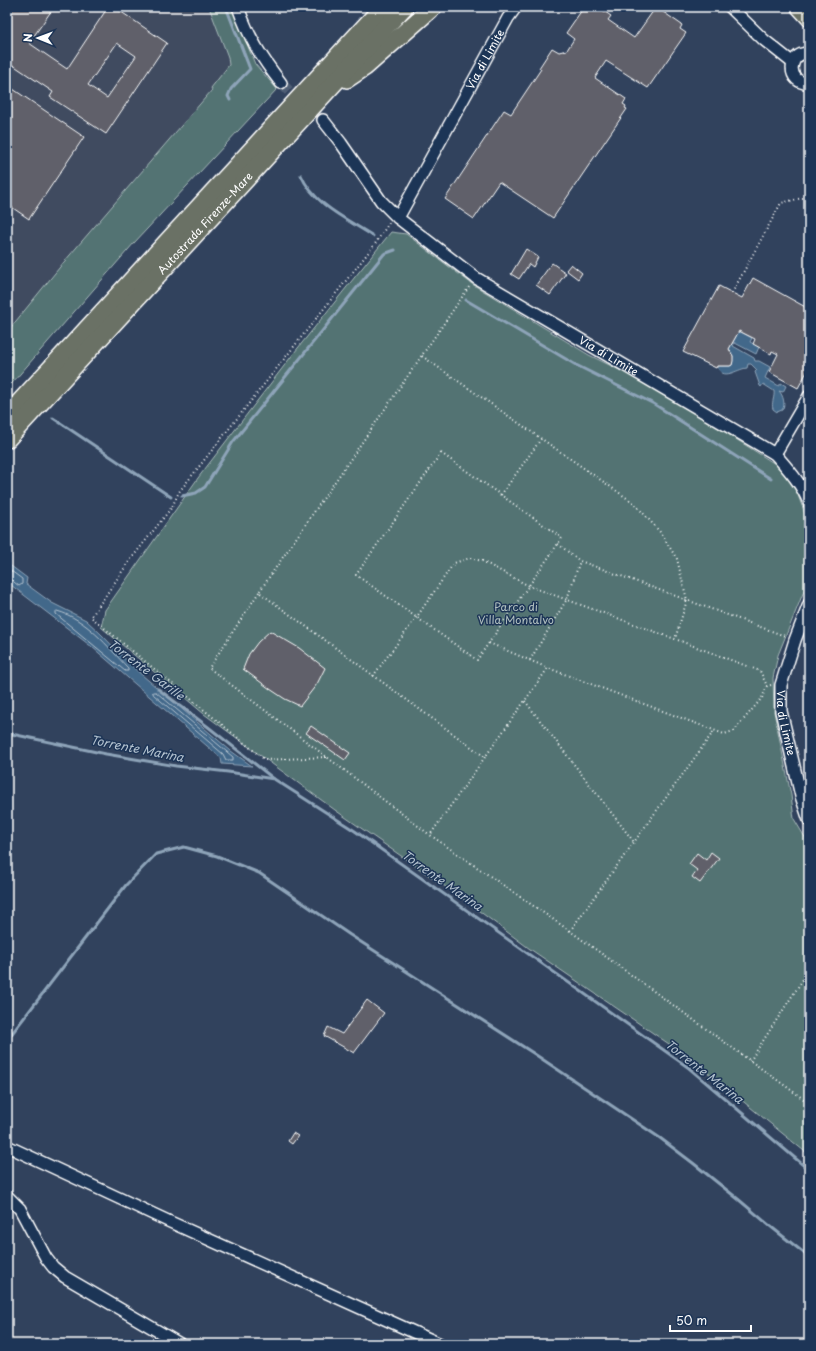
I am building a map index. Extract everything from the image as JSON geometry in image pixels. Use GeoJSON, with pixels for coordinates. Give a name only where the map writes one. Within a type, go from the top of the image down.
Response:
{"type":"FeatureCollection","features":[{"type":"Feature","properties":{"kind":"highway","name":"Autostrada Firenze-Mare"},"geometry":{"type":"LineString","coordinates":[[7,416],[383,7]]}},
{"type":"Feature","properties":{"kind":"highway","name":"Autostrada Firenze-Mare"},"geometry":{"type":"LineString","coordinates":[[7,439],[404,7]]}},
{"type":"Feature","properties":{"kind":"highway"},"geometry":{"type":"LineString","coordinates":[[326,92],[365,67],[432,7]]}},
{"type":"Feature","properties":{"kind":"main road"},"geometry":{"type":"LineString","coordinates":[[798,7],[809,18]]}},
{"type":"Feature","properties":{"kind":"street"},"geometry":{"type":"LineString","coordinates":[[238,7],[254,44],[265,62],[281,83]]}},
{"type":"Feature","properties":{"kind":"street","name":"Via di Limite"},"geometry":{"type":"LineString","coordinates":[[398,218],[508,18],[516,7]]}},
{"type":"Feature","properties":{"kind":"street"},"geometry":{"type":"LineString","coordinates":[[730,7],[764,40],[793,63]]}},
{"type":"Feature","properties":{"kind":"street"},"geometry":{"type":"LineString","coordinates":[[809,53],[799,55],[792,67],[794,76],[801,82],[809,83]]}},
{"type":"Feature","properties":{"kind":"street","name":"Via di Limite"},"geometry":{"type":"LineString","coordinates":[[323,120],[341,143],[381,201],[398,218],[476,278],[775,454],[796,480],[809,502]]}},
{"type":"Feature","properties":{"kind":"street"},"geometry":{"type":"LineString","coordinates":[[775,454],[809,396]]}},
{"type":"Feature","properties":{"kind":"street","name":"Via di Limite"},"geometry":{"type":"LineString","coordinates":[[809,604],[795,640],[781,685],[781,711],[801,796],[809,820]]}},
{"type":"Feature","properties":{"kind":"street"},"geometry":{"type":"LineString","coordinates":[[7,1146],[168,1221],[440,1344]]}},
{"type":"Feature","properties":{"kind":"street"},"geometry":{"type":"LineString","coordinates":[[7,1196],[20,1209],[46,1258],[53,1267],[65,1277],[180,1344]]}},
{"type":"Feature","properties":{"kind":"path"},"geometry":{"type":"LineString","coordinates":[[732,293],[781,203],[802,198],[809,198]]}},
{"type":"Feature","properties":{"kind":"path"},"geometry":{"type":"LineString","coordinates":[[326,757],[265,760],[91,617],[128,563],[172,507],[179,492],[381,236],[391,220],[398,218]]}},
{"type":"Feature","properties":{"kind":"path"},"geometry":{"type":"LineString","coordinates":[[466,290],[208,668],[430,835],[570,931],[809,1103]]}},
{"type":"Feature","properties":{"kind":"path"},"geometry":{"type":"LineString","coordinates":[[422,356],[634,503],[660,532],[677,559],[687,600],[675,638]]}},
{"type":"Feature","properties":{"kind":"path"},"geometry":{"type":"LineString","coordinates":[[501,495],[541,439]]}},
{"type":"Feature","properties":{"kind":"path"},"geometry":{"type":"LineString","coordinates":[[441,453],[562,538],[558,544],[477,660],[356,575],[441,453]]}},
{"type":"Feature","properties":{"kind":"path"},"geometry":{"type":"LineString","coordinates":[[558,544],[580,561],[795,640]]}},
{"type":"Feature","properties":{"kind":"path"},"geometry":{"type":"LineString","coordinates":[[373,676],[454,563],[470,558],[482,561],[529,586],[675,638],[760,671],[767,686],[762,698],[734,731],[724,734],[548,668],[489,643]]}},
{"type":"Feature","properties":{"kind":"path"},"geometry":{"type":"LineString","coordinates":[[530,660],[567,599],[580,561]]}},
{"type":"Feature","properties":{"kind":"path"},"geometry":{"type":"LineString","coordinates":[[259,592],[485,757]]}},
{"type":"Feature","properties":{"kind":"path"},"geometry":{"type":"LineString","coordinates":[[430,835],[548,668]]}},
{"type":"Feature","properties":{"kind":"path"},"geometry":{"type":"LineString","coordinates":[[767,686],[781,685]]}},
{"type":"Feature","properties":{"kind":"path"},"geometry":{"type":"LineString","coordinates":[[525,701],[634,842]]}},
{"type":"Feature","properties":{"kind":"path"},"geometry":{"type":"LineString","coordinates":[[570,931],[714,731]]}},
{"type":"Feature","properties":{"kind":"path"},"geometry":{"type":"LineString","coordinates":[[750,1061],[809,970]]}},
{"type":"Feature","properties":{"kind":"shaded area"},"geometry":{"type":"Polygon","coordinates":[[[7,7],[209,7],[229,61],[229,65],[212,90],[64,262],[7,332],[7,7]]]}},
{"type":"Feature","properties":{"kind":"green space"},"geometry":{"type":"Polygon","coordinates":[[[209,7],[232,7],[255,64],[277,89],[134,243],[7,389],[7,332],[64,262],[212,90],[211,88],[229,65],[228,57],[209,7]]]}},
{"type":"Feature","properties":{"kind":"green space","name":"Parco di Villa Montalvo"},"geometry":{"type":"Polygon","coordinates":[[[391,232],[406,234],[472,284],[589,355],[654,387],[783,469],[796,490],[808,522],[808,581],[778,655],[773,678],[774,712],[791,795],[794,819],[809,844],[809,1155],[691,1059],[530,949],[463,899],[335,810],[204,714],[101,627],[105,610],[198,478],[294,353],[391,232]]]}},
{"type":"Feature","properties":{"kind":"water"},"geometry":{"type":"Polygon","coordinates":[[[739,331],[752,338],[750,342],[759,347],[756,354],[733,342],[739,331]]]}},
{"type":"Feature","properties":{"kind":"water"},"geometry":{"type":"Polygon","coordinates":[[[732,343],[734,344],[733,346],[754,358],[755,361],[759,361],[770,367],[765,378],[779,386],[781,383],[786,386],[783,392],[779,391],[784,400],[782,410],[777,412],[773,409],[772,404],[774,391],[763,384],[761,387],[760,386],[755,372],[757,370],[751,364],[748,364],[747,368],[726,374],[720,371],[717,366],[732,365],[733,356],[729,349],[732,343]]]}},
{"type":"Feature","properties":{"kind":"water"},"geometry":{"type":"Polygon","coordinates":[[[7,563],[27,578],[26,584],[52,603],[86,620],[135,669],[231,751],[252,766],[222,764],[221,758],[92,647],[7,582],[7,563]]]}},
{"type":"Feature","properties":{"kind":"building"},"geometry":{"type":"Polygon","coordinates":[[[7,7],[54,7],[29,43],[67,69],[108,7],[114,7],[167,43],[106,134],[50,97],[53,92],[13,65],[7,74],[7,7]],[[117,43],[88,85],[107,98],[136,56],[117,43]]]}},
{"type":"Feature","properties":{"kind":"building"},"geometry":{"type":"Polygon","coordinates":[[[584,7],[598,7],[611,16],[608,20],[634,38],[656,7],[682,25],[680,29],[686,33],[648,88],[606,61],[595,78],[626,99],[623,104],[627,109],[553,218],[499,182],[474,219],[445,199],[504,110],[511,114],[541,69],[539,68],[552,48],[559,52],[567,50],[574,39],[566,33],[584,7]]]}},
{"type":"Feature","properties":{"kind":"building"},"geometry":{"type":"Polygon","coordinates":[[[7,85],[84,137],[29,219],[7,204],[7,85]]]}},
{"type":"Feature","properties":{"kind":"building"},"geometry":{"type":"Polygon","coordinates":[[[526,249],[538,257],[533,267],[529,264],[519,279],[511,274],[526,249]]]}},
{"type":"Feature","properties":{"kind":"building"},"geometry":{"type":"Polygon","coordinates":[[[552,263],[566,273],[550,295],[536,285],[552,263]]]}},
{"type":"Feature","properties":{"kind":"building"},"geometry":{"type":"Polygon","coordinates":[[[571,264],[582,273],[578,279],[566,270],[571,264]]]}},
{"type":"Feature","properties":{"kind":"building"},"geometry":{"type":"Polygon","coordinates":[[[753,278],[809,309],[809,368],[798,388],[769,372],[778,354],[772,351],[771,354],[753,344],[755,339],[739,331],[729,349],[733,356],[732,365],[730,366],[717,366],[716,368],[683,352],[719,286],[742,298],[753,278]]]}},
{"type":"Feature","properties":{"kind":"building"},"geometry":{"type":"Polygon","coordinates":[[[270,631],[299,648],[325,668],[317,684],[300,706],[285,699],[243,669],[249,654],[258,642],[270,631]]]}},
{"type":"Feature","properties":{"kind":"building"},"geometry":{"type":"Polygon","coordinates":[[[311,726],[350,753],[345,760],[306,733],[311,726]]]}},
{"type":"Feature","properties":{"kind":"building"},"geometry":{"type":"Polygon","coordinates":[[[711,852],[719,858],[700,883],[692,877],[697,870],[689,864],[697,853],[706,860],[711,852]]]}},
{"type":"Feature","properties":{"kind":"building"},"geometry":{"type":"Polygon","coordinates":[[[367,1000],[384,1013],[354,1053],[324,1036],[328,1027],[342,1034],[367,1000]]]}},
{"type":"Feature","properties":{"kind":"building"},"geometry":{"type":"Polygon","coordinates":[[[293,1133],[298,1136],[292,1144],[288,1141],[293,1133]]]}},
{"type":"Feature","properties":{"kind":"waterway"},"geometry":{"type":"LineString","coordinates":[[226,7],[250,69],[231,89],[228,96],[230,100]]}},
{"type":"Feature","properties":{"kind":"waterway"},"geometry":{"type":"LineString","coordinates":[[301,175],[314,195],[323,203],[342,217],[373,236]]}},
{"type":"Feature","properties":{"kind":"waterway"},"geometry":{"type":"LineString","coordinates":[[182,496],[196,493],[205,487],[233,442],[384,254],[395,250]]}},
{"type":"Feature","properties":{"kind":"waterway"},"geometry":{"type":"LineString","coordinates":[[466,300],[576,365],[654,404],[771,479]]}},
{"type":"Feature","properties":{"kind":"waterway"},"geometry":{"type":"LineString","coordinates":[[53,418],[171,497]]}},
{"type":"Feature","properties":{"kind":"waterway","name":"Torrente Garille"},"geometry":{"type":"LineString","coordinates":[[158,689],[274,779]]}},
{"type":"Feature","properties":{"kind":"waterway","name":"Torrente Marina"},"geometry":{"type":"LineString","coordinates":[[7,733],[106,754],[176,766],[274,779],[355,831],[689,1068],[809,1170]]}},
{"type":"Feature","properties":{"kind":"waterway"},"geometry":{"type":"LineString","coordinates":[[7,1040],[126,885],[156,854],[184,847],[217,856],[259,873],[350,935],[533,1053],[660,1138],[809,1257]]}},
{"type":"Feature","properties":{"kind":"tunnel"},"geometry":{"type":"LineString","coordinates":[[281,83],[298,100],[323,120]]}}]}
